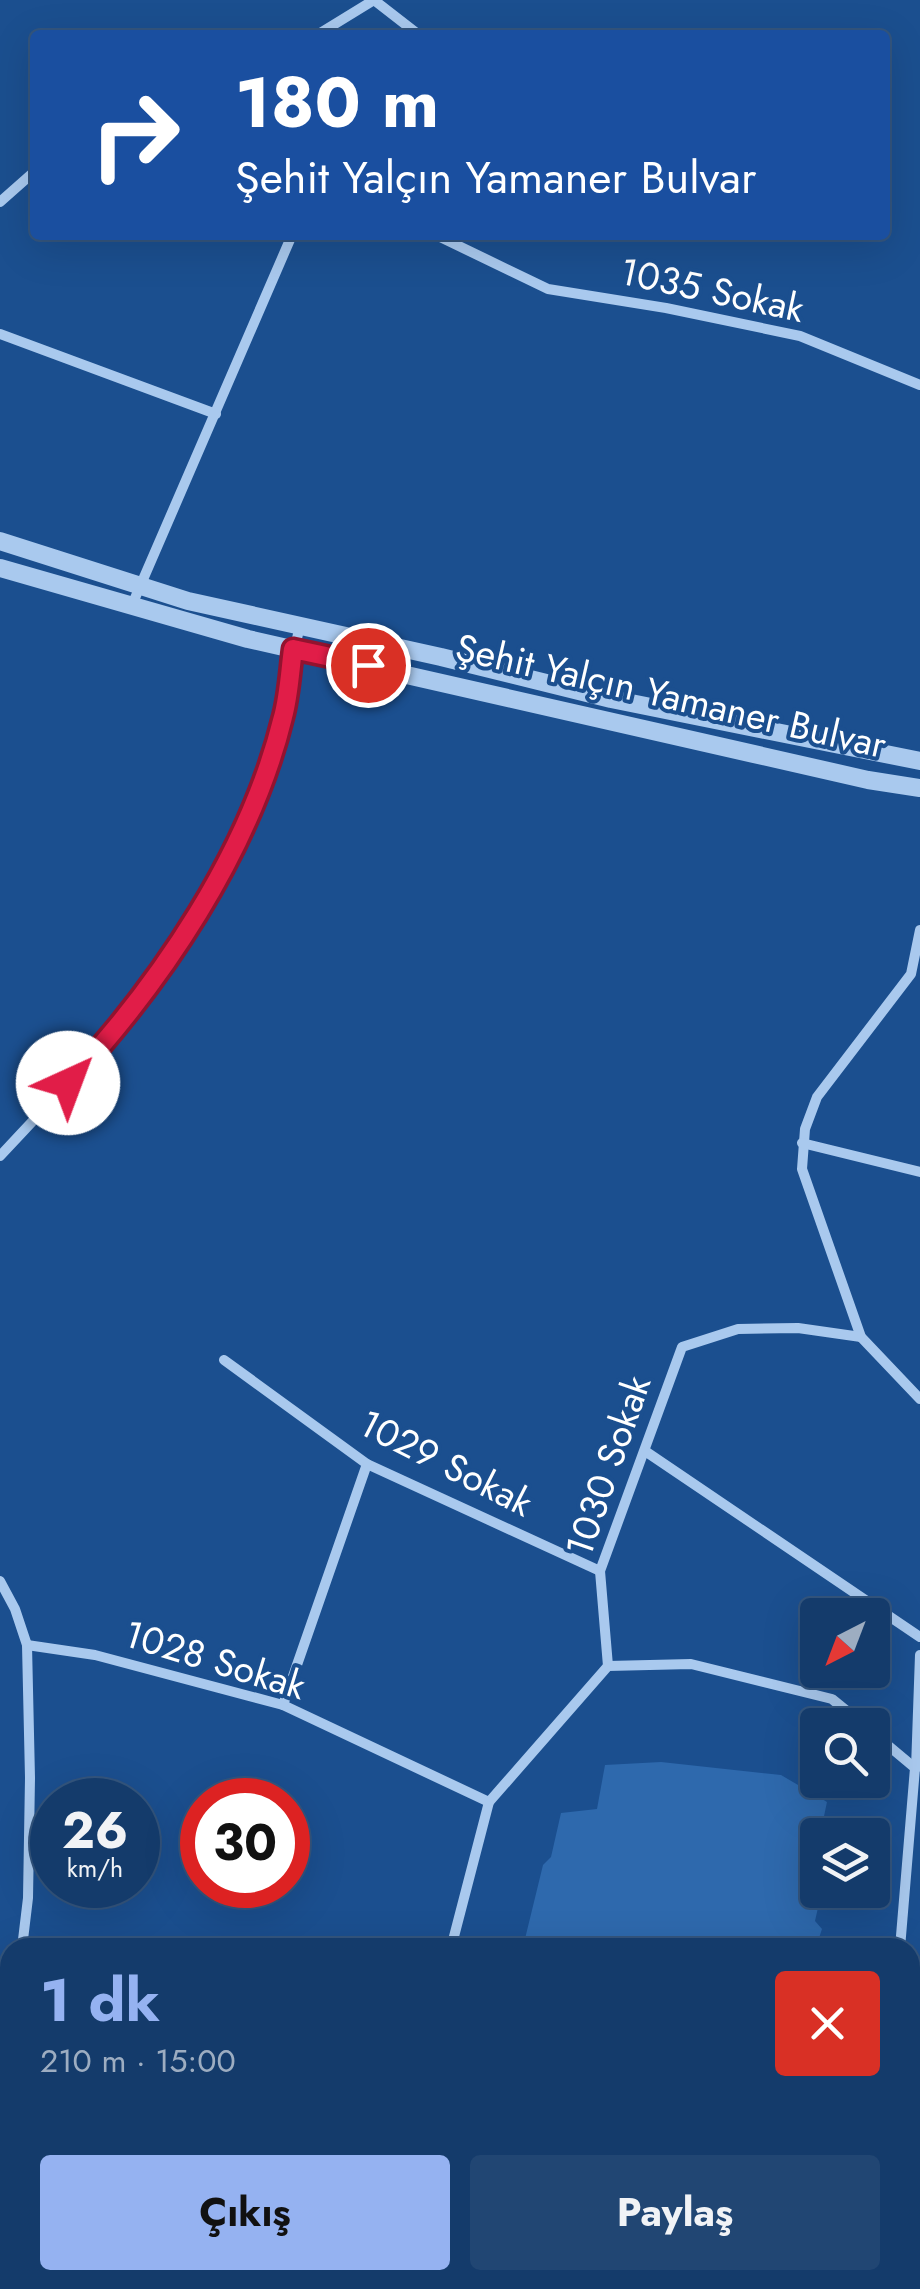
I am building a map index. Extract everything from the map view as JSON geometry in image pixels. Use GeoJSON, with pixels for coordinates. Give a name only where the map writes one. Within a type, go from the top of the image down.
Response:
{"type":"FeatureCollection","features":[{"type":"Feature","properties":{"kind":"street"},"geometry":{"type":"LineString","coordinates":[[325,30],[374,0],[413,30]]}},
{"type":"Feature","properties":{"kind":"street"},"geometry":{"type":"LineString","coordinates":[[0,202],[30,175]]}},
{"type":"Feature","properties":{"kind":"street"},"geometry":{"type":"LineString","coordinates":[[132,605],[290,240]]}},
{"type":"Feature","properties":{"kind":"street","name":"1035 Sokak"},"geometry":{"type":"LineString","coordinates":[[447,240],[548,288],[800,336],[920,385]]}},
{"type":"Feature","properties":{"kind":"street"},"geometry":{"type":"LineString","coordinates":[[0,334],[216,414]]}},
{"type":"Feature","properties":{"kind":"street"},"geometry":{"type":"LineString","coordinates":[[0,541],[139,585],[300,627],[441,656],[628,702],[920,762]]}},
{"type":"Feature","properties":{"kind":"street","name":"Şehit Yalçın Yamaner Bulvar"},"geometry":{"type":"LineString","coordinates":[[0,568],[293,649],[868,780],[920,788]]}},
{"type":"Feature","properties":{"kind":"street"},"geometry":{"type":"LineString","coordinates":[[0,1156],[107,1042],[186,934],[227,862],[284,717],[293,649],[300,627]]}},
{"type":"Feature","properties":{"kind":"street"},"geometry":{"type":"LineString","coordinates":[[920,930],[916,974],[817,1097],[802,1144],[802,1169],[861,1336],[920,1398]]}},
{"type":"Feature","properties":{"kind":"street"},"geometry":{"type":"LineString","coordinates":[[802,1144],[920,1172]]}},
{"type":"Feature","properties":{"kind":"street","name":"1030 Sokak"},"geometry":{"type":"LineString","coordinates":[[608,1666],[600,1571],[682,1347],[738,1329],[798,1328],[861,1336]]}},
{"type":"Feature","properties":{"kind":"street","name":"1029 Sokak"},"geometry":{"type":"LineString","coordinates":[[224,1360],[366,1464],[600,1571]]}},
{"type":"Feature","properties":{"kind":"street"},"geometry":{"type":"LineString","coordinates":[[645,1451],[920,1637]]}},
{"type":"Feature","properties":{"kind":"street"},"geometry":{"type":"LineString","coordinates":[[282,1705],[366,1464]]}},
{"type":"Feature","properties":{"kind":"street"},"geometry":{"type":"LineString","coordinates":[[0,1582],[16,1609],[27,1644],[28,1898],[23,1938]]}},
{"type":"Feature","properties":{"kind":"street","name":"1028 Sokak"},"geometry":{"type":"LineString","coordinates":[[27,1644],[95,1655],[282,1705],[489,1802]]}},
{"type":"Feature","properties":{"kind":"street"},"geometry":{"type":"LineString","coordinates":[[901,1938],[918,1767],[920,1655]]}},
{"type":"Feature","properties":{"kind":"street"},"geometry":{"type":"LineString","coordinates":[[454,1938],[489,1802],[608,1666],[692,1664],[832,1699],[843,1708]]}},
{"type":"Feature","properties":{"kind":"street"},"geometry":{"type":"LineString","coordinates":[[890,1746],[918,1767]]}},
{"type":"Feature","properties":{"kind":"shaded area"},"geometry":{"type":"Polygon","coordinates":[[[661,1762],[781,1775],[800,1786],[800,1798],[827,1802],[824,1818],[800,1818],[800,1908],[818,1908],[815,1921],[822,1929],[819,1938],[525,1938],[561,1813],[597,1809],[605,1765],[661,1762]]]}},
{"type":"Feature","properties":{"kind":"route"},"geometry":{"type":"LineString","coordinates":[[68,1083],[107,1042],[150,986],[186,934],[227,862],[284,717],[293,649],[368,665]]}}]}
